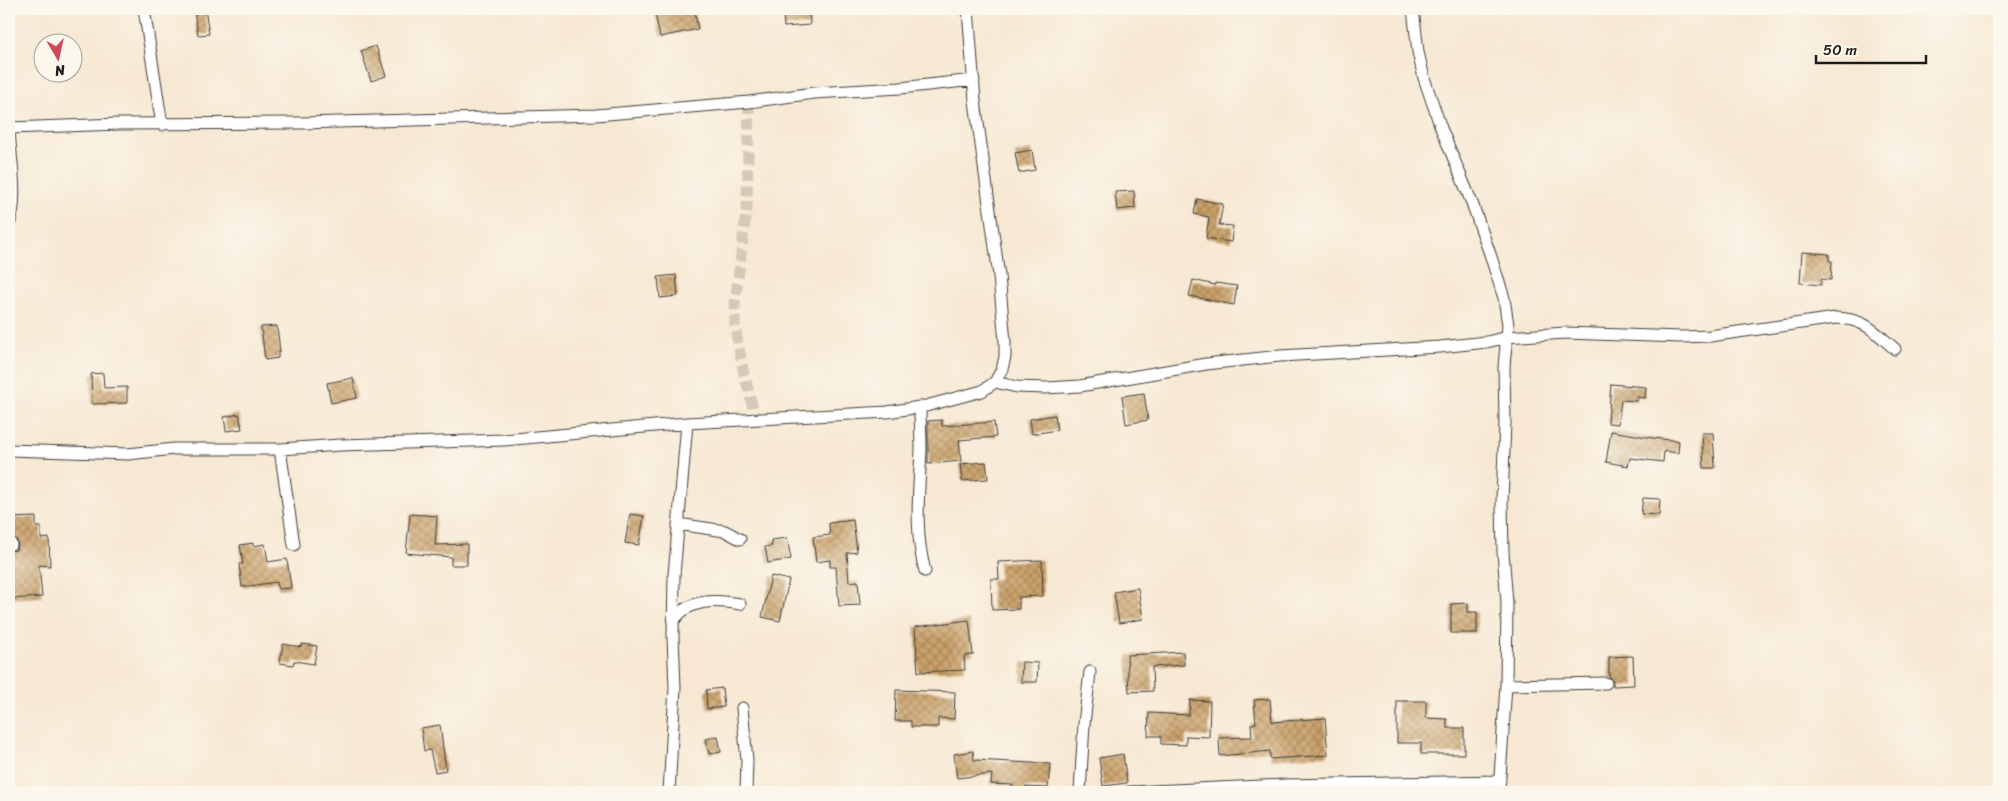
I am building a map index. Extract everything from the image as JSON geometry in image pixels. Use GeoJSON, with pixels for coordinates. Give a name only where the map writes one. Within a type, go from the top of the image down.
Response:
{"type":"FeatureCollection","features":[{"type":"Feature","properties":{"kind":"street"},"geometry":{"type":"LineString","coordinates":[[144,9],[162,125]]}},
{"type":"Feature","properties":{"kind":"street"},"geometry":{"type":"LineString","coordinates":[[9,450],[128,454],[174,450],[280,449],[341,445],[504,440],[687,424],[813,418],[887,412],[920,407],[982,391],[995,382],[1002,369],[1005,357],[1004,325],[974,80],[968,9]]}},
{"type":"Feature","properties":{"kind":"street"},"geometry":{"type":"LineString","coordinates":[[1129,792],[1285,785],[1340,788],[1500,786],[1506,685],[1507,603],[1502,502],[1506,337],[1508,325],[1504,298],[1472,203],[1440,128],[1424,78],[1418,52],[1413,9]]}},
{"type":"Feature","properties":{"kind":"street"},"geometry":{"type":"LineString","coordinates":[[9,224],[13,207],[13,189],[9,129],[120,124],[301,123],[596,115],[749,102],[814,93],[914,87],[974,80]]}},
{"type":"Feature","properties":{"kind":"street"},"geometry":{"type":"LineString","coordinates":[[995,382],[1017,387],[1036,388],[1080,386],[1206,364],[1280,356],[1440,347],[1488,342],[1506,337],[1588,333],[1681,337],[1701,336],[1836,318],[1852,318],[1865,325],[1895,348]]}},
{"type":"Feature","properties":{"kind":"street"},"geometry":{"type":"LineString","coordinates":[[920,407],[921,449],[918,524],[920,554],[926,571]]}},
{"type":"Feature","properties":{"kind":"street"},"geometry":{"type":"LineString","coordinates":[[669,792],[676,688],[674,620],[678,524],[687,424]]}},
{"type":"Feature","properties":{"kind":"street"},"geometry":{"type":"LineString","coordinates":[[280,449],[294,545]]}},
{"type":"Feature","properties":{"kind":"street"},"geometry":{"type":"LineString","coordinates":[[678,524],[725,531],[740,539]]}},
{"type":"Feature","properties":{"kind":"street"},"geometry":{"type":"LineString","coordinates":[[674,620],[677,614],[696,603],[718,601],[740,604]]}},
{"type":"Feature","properties":{"kind":"street"},"geometry":{"type":"LineString","coordinates":[[1080,792],[1084,724],[1090,672]]}},
{"type":"Feature","properties":{"kind":"street"},"geometry":{"type":"LineString","coordinates":[[1506,685],[1606,683]]}},
{"type":"Feature","properties":{"kind":"street"},"geometry":{"type":"LineString","coordinates":[[742,708],[747,760],[746,792]]}},
{"type":"Feature","properties":{"kind":"building"},"geometry":{"type":"Polygon","coordinates":[[[205,9],[209,34],[198,35],[194,11],[205,9]]]}},
{"type":"Feature","properties":{"kind":"building"},"geometry":{"type":"Polygon","coordinates":[[[654,9],[694,9],[698,29],[660,37],[654,9]]]}},
{"type":"Feature","properties":{"kind":"building"},"geometry":{"type":"Polygon","coordinates":[[[783,9],[809,9],[810,25],[784,27],[783,9]]]}},
{"type":"Feature","properties":{"kind":"building"},"geometry":{"type":"Polygon","coordinates":[[[376,46],[386,76],[371,81],[361,51],[376,46]]]}},
{"type":"Feature","properties":{"kind":"building"},"geometry":{"type":"Polygon","coordinates":[[[1032,150],[1035,170],[1019,173],[1015,153],[1032,150]]]}},
{"type":"Feature","properties":{"kind":"building"},"geometry":{"type":"Polygon","coordinates":[[[1134,191],[1135,208],[1117,210],[1115,192],[1134,191]]]}},
{"type":"Feature","properties":{"kind":"building"},"geometry":{"type":"Polygon","coordinates":[[[1197,199],[1223,204],[1219,225],[1233,226],[1231,242],[1206,238],[1209,217],[1194,214],[1197,199]]]}},
{"type":"Feature","properties":{"kind":"building"},"geometry":{"type":"Polygon","coordinates":[[[1802,252],[1829,254],[1829,261],[1832,261],[1831,280],[1821,279],[1821,285],[1800,283],[1802,252]]]}},
{"type":"Feature","properties":{"kind":"building"},"geometry":{"type":"Polygon","coordinates":[[[676,275],[678,296],[660,298],[658,277],[676,275]]]}},
{"type":"Feature","properties":{"kind":"building"},"geometry":{"type":"Polygon","coordinates":[[[1193,280],[1215,285],[1215,283],[1237,286],[1234,305],[1189,296],[1193,280]]]}},
{"type":"Feature","properties":{"kind":"building"},"geometry":{"type":"Polygon","coordinates":[[[277,326],[280,352],[278,352],[278,358],[265,360],[261,327],[277,326]]]}},
{"type":"Feature","properties":{"kind":"building"},"geometry":{"type":"Polygon","coordinates":[[[103,373],[104,388],[127,387],[127,403],[92,404],[91,374],[103,373]]]}},
{"type":"Feature","properties":{"kind":"building"},"geometry":{"type":"Polygon","coordinates":[[[353,378],[357,398],[331,403],[327,383],[353,378]]]}},
{"type":"Feature","properties":{"kind":"building"},"geometry":{"type":"Polygon","coordinates":[[[1611,384],[1646,387],[1645,398],[1637,397],[1637,401],[1621,400],[1618,424],[1608,423],[1611,384]]]}},
{"type":"Feature","properties":{"kind":"building"},"geometry":{"type":"Polygon","coordinates":[[[1144,393],[1148,420],[1126,424],[1122,396],[1144,393]]]}},
{"type":"Feature","properties":{"kind":"building"},"geometry":{"type":"Polygon","coordinates":[[[239,414],[242,429],[226,431],[224,417],[239,414]]]}},
{"type":"Feature","properties":{"kind":"building"},"geometry":{"type":"Polygon","coordinates":[[[1055,415],[1057,430],[1032,434],[1030,419],[1055,415]]]}},
{"type":"Feature","properties":{"kind":"building"},"geometry":{"type":"Polygon","coordinates":[[[942,420],[942,426],[994,422],[996,437],[959,440],[961,461],[928,464],[928,421],[942,420]]]}},
{"type":"Feature","properties":{"kind":"building"},"geometry":{"type":"Polygon","coordinates":[[[1611,431],[1679,441],[1678,453],[1664,451],[1663,462],[1630,458],[1628,466],[1606,462],[1611,431]]]}},
{"type":"Feature","properties":{"kind":"building"},"geometry":{"type":"Polygon","coordinates":[[[1702,433],[1713,433],[1715,468],[1704,468],[1702,433]]]}},
{"type":"Feature","properties":{"kind":"building"},"geometry":{"type":"Polygon","coordinates":[[[986,462],[988,479],[962,481],[960,464],[986,462]]]}},
{"type":"Feature","properties":{"kind":"building"},"geometry":{"type":"Polygon","coordinates":[[[1643,498],[1660,499],[1659,515],[1641,514],[1643,498]]]}},
{"type":"Feature","properties":{"kind":"building"},"geometry":{"type":"Polygon","coordinates":[[[410,514],[437,516],[435,545],[467,544],[467,565],[451,565],[451,557],[406,553],[410,514]]]}},
{"type":"Feature","properties":{"kind":"building"},"geometry":{"type":"Polygon","coordinates":[[[630,514],[644,516],[639,545],[625,543],[630,514]]]}},
{"type":"Feature","properties":{"kind":"building"},"geometry":{"type":"Polygon","coordinates":[[[36,517],[36,527],[41,527],[41,539],[49,538],[50,566],[39,565],[42,597],[9,599],[9,551],[16,550],[18,545],[16,539],[9,535],[9,518],[36,517]]]}},
{"type":"Feature","properties":{"kind":"building"},"geometry":{"type":"Polygon","coordinates":[[[853,520],[857,552],[847,553],[849,582],[858,581],[860,605],[839,606],[836,567],[830,567],[830,560],[816,562],[813,537],[830,535],[829,523],[853,520]]]}},
{"type":"Feature","properties":{"kind":"building"},"geometry":{"type":"Polygon","coordinates":[[[787,538],[791,559],[768,563],[765,547],[772,546],[771,540],[787,538]]]}},
{"type":"Feature","properties":{"kind":"building"},"geometry":{"type":"Polygon","coordinates":[[[253,543],[253,546],[265,544],[268,562],[287,559],[291,588],[278,589],[277,582],[242,587],[239,564],[243,564],[240,545],[253,543]]]}},
{"type":"Feature","properties":{"kind":"building"},"geometry":{"type":"Polygon","coordinates":[[[1042,560],[1043,596],[1019,597],[1019,609],[992,610],[991,579],[999,579],[998,562],[1042,560]]]}},
{"type":"Feature","properties":{"kind":"building"},"geometry":{"type":"Polygon","coordinates":[[[771,576],[789,580],[780,621],[762,617],[771,576]]]}},
{"type":"Feature","properties":{"kind":"building"},"geometry":{"type":"Polygon","coordinates":[[[1138,588],[1143,619],[1119,623],[1114,592],[1138,588]]]}},
{"type":"Feature","properties":{"kind":"building"},"geometry":{"type":"Polygon","coordinates":[[[1468,603],[1468,612],[1477,612],[1477,633],[1451,633],[1451,604],[1468,603]]]}},
{"type":"Feature","properties":{"kind":"building"},"geometry":{"type":"Polygon","coordinates":[[[969,620],[973,655],[964,656],[965,670],[918,672],[915,627],[969,620]]]}},
{"type":"Feature","properties":{"kind":"building"},"geometry":{"type":"Polygon","coordinates":[[[283,644],[301,647],[302,644],[317,646],[314,664],[294,661],[293,665],[280,663],[283,644]]]}},
{"type":"Feature","properties":{"kind":"building"},"geometry":{"type":"Polygon","coordinates":[[[1183,652],[1184,665],[1152,667],[1153,691],[1129,692],[1127,655],[1183,652]]]}},
{"type":"Feature","properties":{"kind":"building"},"geometry":{"type":"Polygon","coordinates":[[[1633,656],[1634,685],[1613,686],[1613,680],[1609,676],[1609,657],[1633,656]]]}},
{"type":"Feature","properties":{"kind":"building"},"geometry":{"type":"Polygon","coordinates":[[[1022,662],[1038,663],[1037,682],[1021,682],[1022,662]]]}},
{"type":"Feature","properties":{"kind":"building"},"geometry":{"type":"Polygon","coordinates":[[[722,688],[724,707],[707,709],[706,690],[722,688]]]}},
{"type":"Feature","properties":{"kind":"building"},"geometry":{"type":"Polygon","coordinates":[[[896,690],[955,692],[954,719],[938,718],[938,727],[911,727],[911,721],[895,721],[896,690]]]}},
{"type":"Feature","properties":{"kind":"building"},"geometry":{"type":"Polygon","coordinates":[[[1270,699],[1272,722],[1325,718],[1328,755],[1270,759],[1270,751],[1220,756],[1219,738],[1252,737],[1251,724],[1256,723],[1254,700],[1270,699]]]}},
{"type":"Feature","properties":{"kind":"building"},"geometry":{"type":"Polygon","coordinates":[[[1190,700],[1210,701],[1209,737],[1186,736],[1186,745],[1161,744],[1161,736],[1148,736],[1149,713],[1189,715],[1190,700]]]}},
{"type":"Feature","properties":{"kind":"building"},"geometry":{"type":"Polygon","coordinates":[[[1397,701],[1426,701],[1426,718],[1447,719],[1447,728],[1464,728],[1464,754],[1421,754],[1421,743],[1397,743],[1397,701]]]}},
{"type":"Feature","properties":{"kind":"building"},"geometry":{"type":"Polygon","coordinates":[[[440,725],[446,770],[435,772],[430,750],[424,751],[421,728],[440,725]]]}},
{"type":"Feature","properties":{"kind":"building"},"geometry":{"type":"Polygon","coordinates":[[[718,736],[721,752],[709,754],[706,739],[718,736]]]}},
{"type":"Feature","properties":{"kind":"building"},"geometry":{"type":"Polygon","coordinates":[[[973,751],[974,760],[1050,764],[1048,788],[1025,787],[1025,792],[1012,792],[1013,785],[991,784],[992,774],[957,778],[954,754],[973,751]]]}},
{"type":"Feature","properties":{"kind":"building"},"geometry":{"type":"Polygon","coordinates":[[[1123,754],[1127,783],[1103,786],[1099,758],[1123,754]]]}},
{"type":"Feature","properties":{"kind":"tunnel"},"geometry":{"type":"LineString","coordinates":[[749,102],[747,207],[735,303],[735,328],[756,420]]}}]}
